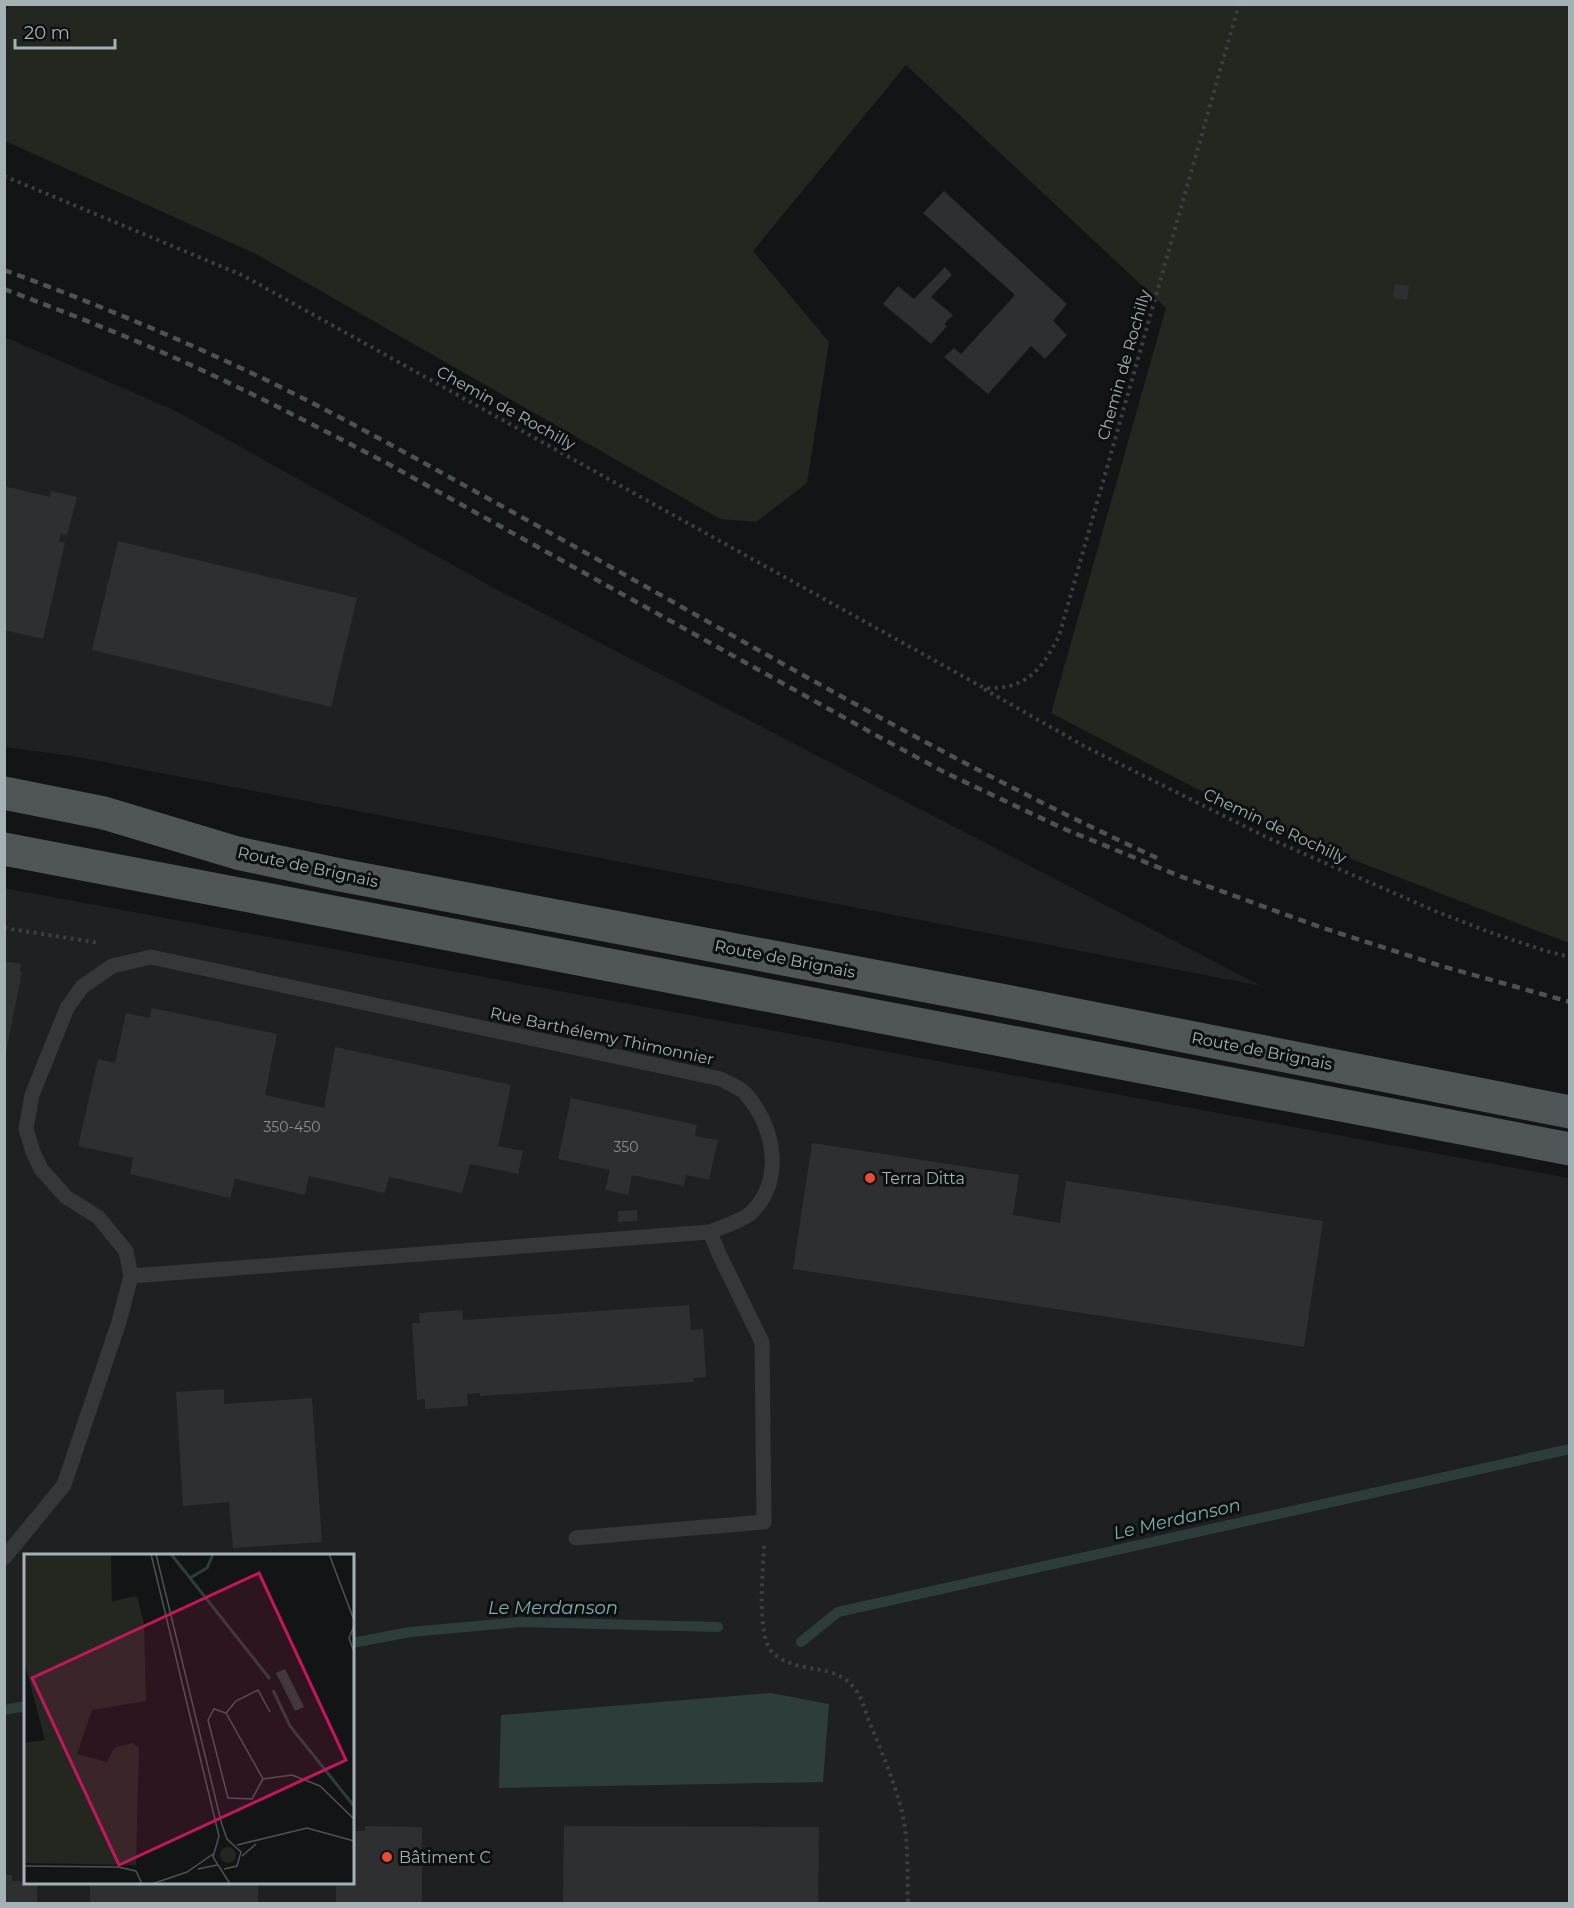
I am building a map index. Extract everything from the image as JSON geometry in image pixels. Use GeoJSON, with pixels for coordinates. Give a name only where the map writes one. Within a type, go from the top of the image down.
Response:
{"type":"FeatureCollection","features":[{"type":"Feature","properties":{"kind":"main road","name":"Route de Brignais"},"geometry":{"type":"LineString","coordinates":[[4,793],[104,813],[237,854],[335,874],[976,995],[1569,1112]]}},
{"type":"Feature","properties":{"kind":"main road"},"geometry":{"type":"LineString","coordinates":[[4,849],[1569,1149]]}},
{"type":"Feature","properties":{"kind":"lane","name":"Rue Barthélemy Thimonnier"},"geometry":{"type":"LineString","coordinates":[[151,957],[721,1079],[744,1091],[765,1126],[773,1157],[765,1197],[750,1214],[710,1232],[131,1276],[126,1251],[98,1217],[66,1197],[41,1169],[33,1152],[27,1129],[32,1095],[67,1008],[82,987],[112,966],[151,957]]}},
{"type":"Feature","properties":{"kind":"lane"},"geometry":{"type":"LineString","coordinates":[[576,1538],[764,1522],[762,1342],[710,1232]]}},
{"type":"Feature","properties":{"kind":"lane"},"geometry":{"type":"LineString","coordinates":[[4,1558],[64,1485],[119,1322],[131,1276]]}},
{"type":"Feature","properties":{"kind":"path","name":"Chemin de Rochilly"},"geometry":{"type":"LineString","coordinates":[[984,688],[1000,689],[1021,683],[1034,674],[1049,656],[1059,636],[1239,4]]}},
{"type":"Feature","properties":{"kind":"path","name":"Chemin de Rochilly"},"geometry":{"type":"LineString","coordinates":[[4,176],[242,275],[1084,746],[1268,838],[1435,911],[1489,932],[1569,957]]}},
{"type":"Feature","properties":{"kind":"path"},"geometry":{"type":"LineString","coordinates":[[4,928],[127,948],[146,959]]}},
{"type":"Feature","properties":{"kind":"path"},"geometry":{"type":"LineString","coordinates":[[764,1522],[762,1626],[766,1644],[777,1656],[802,1667],[829,1671],[844,1678],[856,1689],[901,1809],[906,1844],[908,1904]]}},
{"type":"Feature","properties":{"kind":"shaded area"},"geometry":{"type":"Polygon","coordinates":[[[9,5],[1569,5],[1569,943],[1276,830],[1051,713],[1166,308],[906,65],[753,251],[829,342],[807,483],[756,522],[720,519],[256,254],[5,141],[4,12],[9,5]]]}},
{"type":"Feature","properties":{"kind":"shaded area"},"geometry":{"type":"Polygon","coordinates":[[[5,337],[176,411],[494,588],[1261,986],[78,757],[5,747],[5,337]]]}},
{"type":"Feature","properties":{"kind":"shaded area"},"geometry":{"type":"Polygon","coordinates":[[[4,888],[1569,1178],[1569,1903],[5,1903],[4,888]]]}},
{"type":"Feature","properties":{"kind":"shaded area"},"geometry":{"type":"Polygon","coordinates":[[[771,1693],[829,1704],[823,1782],[499,1788],[501,1715],[771,1693]]]}},
{"type":"Feature","properties":{"kind":"building"},"geometry":{"type":"Polygon","coordinates":[[[944,191],[1067,304],[1053,321],[1067,335],[1045,359],[1031,346],[988,394],[944,357],[954,348],[961,354],[1015,295],[923,213],[944,191]]]}},
{"type":"Feature","properties":{"kind":"building"},"geometry":{"type":"Polygon","coordinates":[[[945,267],[952,275],[931,297],[953,315],[944,324],[947,326],[931,344],[883,304],[898,286],[914,299],[945,267]]]}},
{"type":"Feature","properties":{"kind":"building"},"geometry":{"type":"Polygon","coordinates":[[[1395,284],[1409,286],[1407,300],[1393,298],[1395,284]]]}},
{"type":"Feature","properties":{"kind":"building"},"geometry":{"type":"Polygon","coordinates":[[[4,486],[50,497],[51,491],[77,497],[67,535],[61,534],[59,541],[65,543],[43,639],[4,630],[4,486]]]}},
{"type":"Feature","properties":{"kind":"building"},"geometry":{"type":"Polygon","coordinates":[[[118,541],[357,598],[331,707],[92,650],[118,541]]]}},
{"type":"Feature","properties":{"kind":"building"},"geometry":{"type":"Polygon","coordinates":[[[4,961],[21,964],[20,971],[22,972],[6,1052],[4,961]]]}},
{"type":"Feature","properties":{"kind":"building"},"geometry":{"type":"Polygon","coordinates":[[[152,1008],[277,1034],[265,1095],[324,1108],[335,1047],[511,1085],[498,1146],[523,1151],[518,1174],[470,1164],[462,1193],[389,1177],[385,1193],[309,1176],[305,1195],[235,1179],[230,1198],[130,1174],[133,1158],[78,1146],[98,1059],[115,1063],[126,1013],[149,1018],[152,1008]]]}},
{"type":"Feature","properties":{"kind":"building"},"geometry":{"type":"Polygon","coordinates":[[[571,1098],[697,1125],[695,1136],[718,1140],[709,1180],[686,1175],[684,1186],[632,1175],[628,1195],[605,1190],[610,1170],[558,1159],[571,1098]]]}},
{"type":"Feature","properties":{"kind":"building"},"geometry":{"type":"Polygon","coordinates":[[[812,1143],[1019,1175],[1013,1215],[1060,1223],[1066,1181],[1323,1221],[1304,1347],[793,1269],[812,1143]]]}},
{"type":"Feature","properties":{"kind":"building"},"geometry":{"type":"Polygon","coordinates":[[[637,1210],[637,1221],[618,1222],[618,1211],[637,1210]]]}},
{"type":"Feature","properties":{"kind":"building"},"geometry":{"type":"Polygon","coordinates":[[[689,1305],[691,1330],[703,1329],[706,1377],[693,1378],[694,1382],[480,1396],[480,1393],[467,1394],[468,1406],[425,1409],[425,1399],[417,1400],[412,1323],[420,1323],[419,1313],[462,1310],[463,1320],[689,1305]]]}},
{"type":"Feature","properties":{"kind":"building"},"geometry":{"type":"Polygon","coordinates":[[[224,1389],[224,1404],[312,1398],[322,1542],[233,1548],[229,1502],[183,1506],[176,1392],[224,1389]]]}},
{"type":"Feature","properties":{"kind":"building","name":"Bâtiment C"},"geometry":{"type":"Polygon","coordinates":[[[365,1826],[422,1827],[422,1904],[336,1904],[336,1884],[354,1884],[354,1831],[365,1831],[365,1826]]]}},
{"type":"Feature","properties":{"kind":"building"},"geometry":{"type":"Polygon","coordinates":[[[564,1826],[819,1827],[818,1904],[563,1904],[564,1826]]]}},
{"type":"Feature","properties":{"kind":"building"},"geometry":{"type":"Polygon","coordinates":[[[4,1875],[12,1875],[12,1881],[37,1884],[37,1904],[4,1904],[4,1875]]]}},
{"type":"Feature","properties":{"kind":"building"},"geometry":{"type":"Polygon","coordinates":[[[90,1884],[258,1884],[258,1904],[90,1904],[90,1884]]]}},
{"type":"Feature","properties":{"kind":"waterway","name":"Le Merdanson"},"geometry":{"type":"LineString","coordinates":[[801,1642],[838,1612],[1570,1449]]}},
{"type":"Feature","properties":{"kind":"waterway","name":"Le Merdanson"},"geometry":{"type":"LineString","coordinates":[[354,1643],[410,1632],[520,1622],[718,1627]]}},
{"type":"Feature","properties":{"kind":"waterway","name":"Le Merdanson"},"geometry":{"type":"LineString","coordinates":[[4,1710],[24,1706]]}},
{"type":"Feature","properties":{"kind":"railway"},"geometry":{"type":"LineString","coordinates":[[4,270],[167,335],[292,393],[580,549],[907,732],[989,776],[1157,858]]}},
{"type":"Feature","properties":{"kind":"railway"},"geometry":{"type":"LineString","coordinates":[[4,289],[158,350],[300,418],[392,466],[946,773],[1062,828],[1177,875],[1320,927],[1438,965],[1570,1002]]}},
{"type":"Feature","properties":{"kind":"place","name":"Terra Ditta"},"geometry":{"type":"Point","coordinates":[870,1178]}},
{"type":"Feature","properties":{"kind":"place","name":"Bâtiment C"},"geometry":{"type":"Point","coordinates":[387,1857]}}]}
